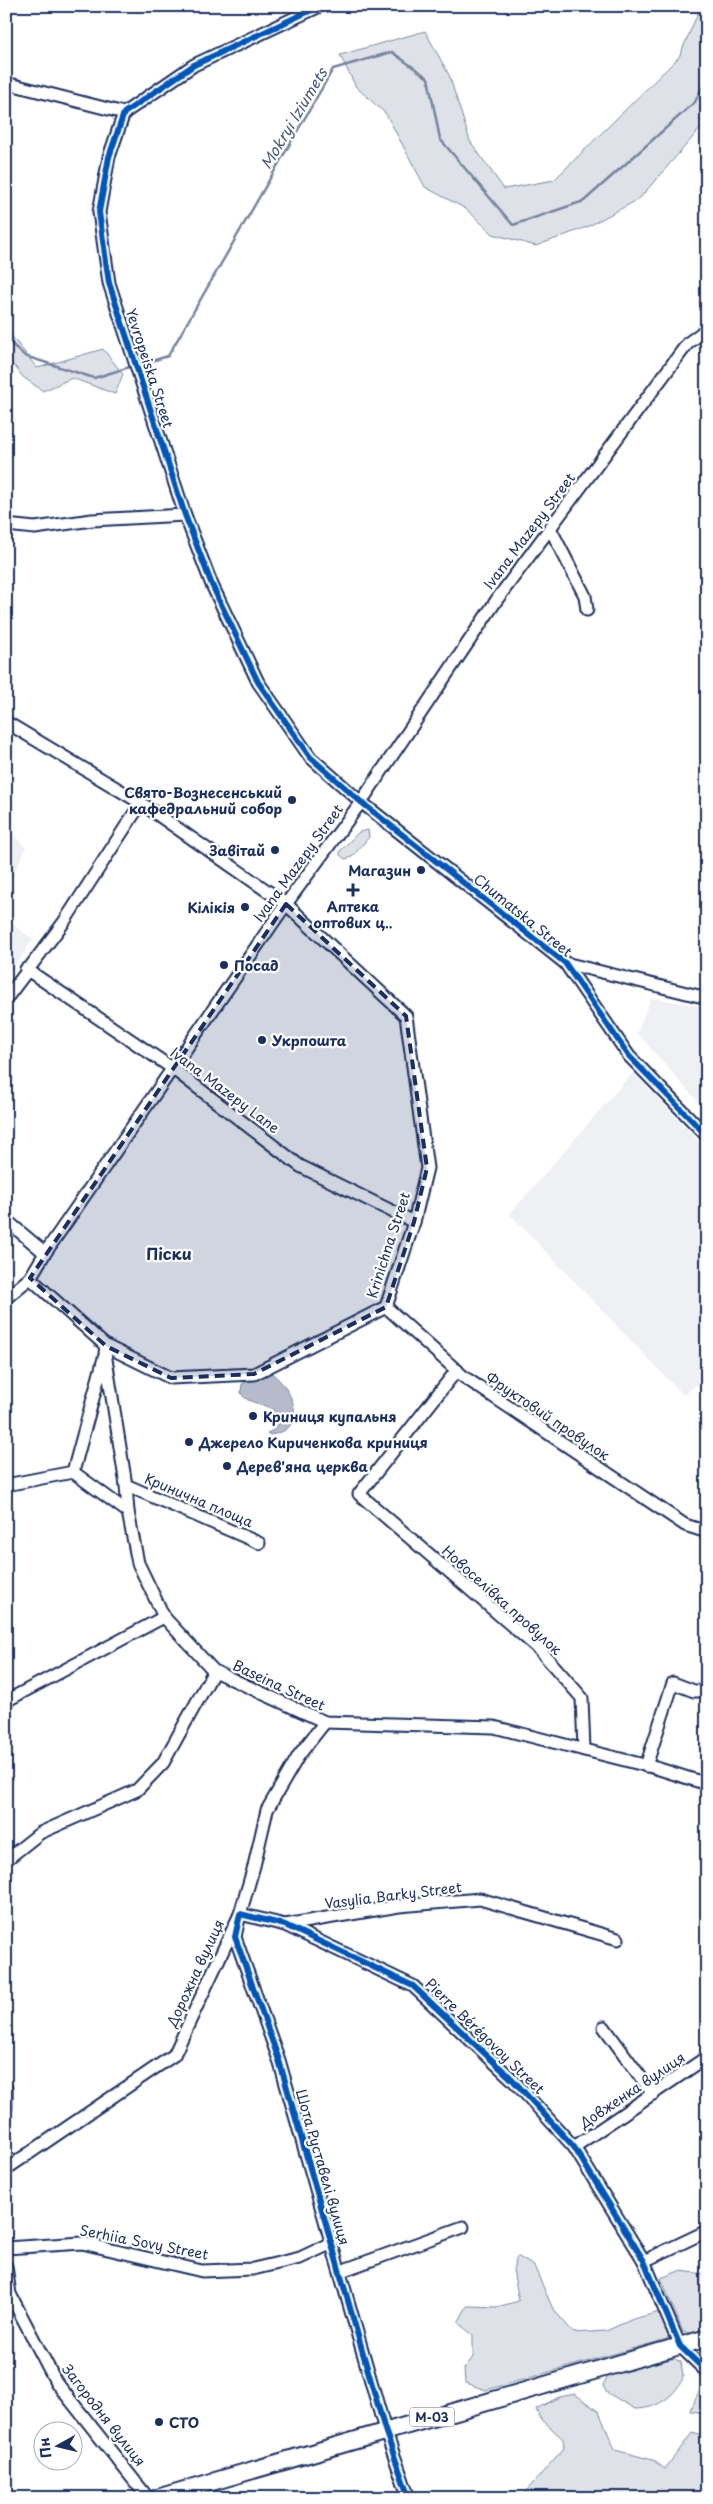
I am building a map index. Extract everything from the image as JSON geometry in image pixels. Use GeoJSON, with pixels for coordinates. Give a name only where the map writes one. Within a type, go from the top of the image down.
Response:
{"type":"FeatureCollection","features":[{"type":"Feature","properties":{"kind":"highway","name":"М-03"},"geometry":{"type":"LineString","coordinates":[[157,2498],[385,2430],[707,2338]]}},
{"type":"Feature","properties":{"kind":"street"},"geometry":{"type":"LineString","coordinates":[[6,83],[124,113],[194,64],[320,6]]}},
{"type":"Feature","properties":{"kind":"street","name":"Yevropeiska Street"},"geometry":{"type":"LineString","coordinates":[[124,113],[109,157],[99,212],[109,283],[185,515],[212,585],[258,682],[310,757],[361,802]]}},
{"type":"Feature","properties":{"kind":"street","name":"Ivana Mazepy Street"},"geometry":{"type":"LineString","coordinates":[[6,1298],[30,1278],[45,1253],[286,904],[361,802],[498,598],[688,343],[707,329]]}},
{"type":"Feature","properties":{"kind":"street"},"geometry":{"type":"LineString","coordinates":[[6,525],[35,528],[92,520],[185,515]]}},
{"type":"Feature","properties":{"kind":"street"},"geometry":{"type":"LineString","coordinates":[[550,528],[585,596],[587,610]]}},
{"type":"Feature","properties":{"kind":"street","name":"Krinichna Street"},"geometry":{"type":"LineString","coordinates":[[6,722],[142,803],[286,904],[406,1016],[427,1168],[414,1222],[386,1307],[254,1374],[171,1378],[106,1350],[30,1278]]}},
{"type":"Feature","properties":{"kind":"street","name":"Chumatska Street"},"geometry":{"type":"LineString","coordinates":[[361,802],[565,963],[629,1056],[707,1136]]}},
{"type":"Feature","properties":{"kind":"street"},"geometry":{"type":"LineString","coordinates":[[6,998],[64,922],[142,803]]}},
{"type":"Feature","properties":{"kind":"street"},"geometry":{"type":"LineString","coordinates":[[565,963],[707,998]]}},
{"type":"Feature","properties":{"kind":"street","name":"Ivana Mazepy Lane"},"geometry":{"type":"LineString","coordinates":[[26,970],[172,1068],[300,1166],[414,1222]]}},
{"type":"Feature","properties":{"kind":"street"},"geometry":{"type":"LineString","coordinates":[[6,1220],[45,1253]]}},
{"type":"Feature","properties":{"kind":"street","name":"Фруктовий провулок"},"geometry":{"type":"LineString","coordinates":[[386,1307],[464,1378],[686,1525],[707,1532]]}},
{"type":"Feature","properties":{"kind":"street"},"geometry":{"type":"LineString","coordinates":[[73,1472],[106,1350]]}},
{"type":"Feature","properties":{"kind":"street","name":"Кринична площа"},"geometry":{"type":"LineString","coordinates":[[106,1350],[126,1485],[128,1512]]}},
{"type":"Feature","properties":{"kind":"street","name":"Новоселівка провулок"},"geometry":{"type":"LineString","coordinates":[[457,1370],[359,1494],[539,1649],[582,1698],[584,1750]]}},
{"type":"Feature","properties":{"kind":"street"},"geometry":{"type":"LineString","coordinates":[[6,1485],[73,1472],[128,1512]]}},
{"type":"Feature","properties":{"kind":"street","name":"Кринична площа"},"geometry":{"type":"LineString","coordinates":[[126,1485],[260,1543]]}},
{"type":"Feature","properties":{"kind":"street","name":"Baseina Street"},"geometry":{"type":"LineString","coordinates":[[128,1512],[138,1562],[164,1617],[214,1671],[325,1722],[494,1727],[646,1766],[707,1784]]}},
{"type":"Feature","properties":{"kind":"street"},"geometry":{"type":"LineString","coordinates":[[6,1701],[164,1617]]}},
{"type":"Feature","properties":{"kind":"street"},"geometry":{"type":"LineString","coordinates":[[6,1860],[40,1833],[137,1790],[163,1763],[214,1671]]}},
{"type":"Feature","properties":{"kind":"street"},"geometry":{"type":"LineString","coordinates":[[646,1766],[673,1684],[694,1691],[707,1691]]}},
{"type":"Feature","properties":{"kind":"street","name":"Дорожна вулиця"},"geometry":{"type":"LineString","coordinates":[[6,2169],[174,2054],[240,1914],[267,1810],[299,1755],[325,1722]]}},
{"type":"Feature","properties":{"kind":"street","name":"Vasylia Barky Street"},"geometry":{"type":"LineString","coordinates":[[285,1924],[399,1906],[480,1899],[618,1940]]}},
{"type":"Feature","properties":{"kind":"street","name":"Pierre Bérégovoy Street"},"geometry":{"type":"LineString","coordinates":[[240,1914],[285,1924],[413,1986],[512,2079],[574,2147],[644,2261],[680,2346],[707,2372]]}},
{"type":"Feature","properties":{"kind":"street","name":"Шота Руставелі вулиця"},"geometry":{"type":"LineString","coordinates":[[240,1914],[235,1937],[278,2060],[341,2271],[385,2430],[409,2498]]}},
{"type":"Feature","properties":{"kind":"street"},"geometry":{"type":"LineString","coordinates":[[604,2027],[653,2094]]}},
{"type":"Feature","properties":{"kind":"street","name":"Довженка вулиця"},"geometry":{"type":"LineString","coordinates":[[574,2147],[707,2058]]}},
{"type":"Feature","properties":{"kind":"street"},"geometry":{"type":"LineString","coordinates":[[6,2088],[6,2108]]}},
{"type":"Feature","properties":{"kind":"street"},"geometry":{"type":"LineString","coordinates":[[341,2271],[463,2227]]}},
{"type":"Feature","properties":{"kind":"street"},"geometry":{"type":"LineString","coordinates":[[644,2261],[707,2232]]}},
{"type":"Feature","properties":{"kind":"street","name":"Serhiia Sovy Street"},"geometry":{"type":"LineString","coordinates":[[6,2248],[82,2243],[202,2270],[253,2270],[300,2258],[332,2243]]}},
{"type":"Feature","properties":{"kind":"street","name":"Загородня вулиця"},"geometry":{"type":"LineString","coordinates":[[6,2266],[10,2294],[56,2382],[148,2498]]}},
{"type":"Feature","properties":{"kind":"highlighted area"},"geometry":{"type":"Polygon","coordinates":[[[286,904],[406,1016],[427,1168],[414,1222],[386,1307],[254,1374],[171,1378],[106,1346],[30,1278],[286,904]]]}},
{"type":"Feature","properties":{"kind":"shaded area"},"geometry":{"type":"Polygon","coordinates":[[[701,6],[707,6],[707,121],[639,199],[587,227],[536,246],[493,234],[466,209],[425,187],[386,114],[356,87],[340,55],[425,31],[449,75],[470,141],[504,189],[554,180],[679,57],[701,6]]]}},
{"type":"Feature","properties":{"kind":"shaded area"},"geometry":{"type":"Polygon","coordinates":[[[6,329],[37,368],[103,349],[123,374],[115,394],[72,378],[43,391],[23,377],[6,355],[6,329]]]}},
{"type":"Feature","properties":{"kind":"shaded area"},"geometry":{"type":"Polygon","coordinates":[[[6,827],[26,848],[6,890],[6,827]]]}},
{"type":"Feature","properties":{"kind":"shaded area"},"geometry":{"type":"Polygon","coordinates":[[[368,830],[369,837],[352,857],[345,859],[340,855],[340,851],[359,832],[368,830]]]}},
{"type":"Feature","properties":{"kind":"shaded area"},"geometry":{"type":"Polygon","coordinates":[[[6,920],[33,939],[6,980],[6,920]]]}},
{"type":"Feature","properties":{"kind":"shaded area"},"geometry":{"type":"Polygon","coordinates":[[[651,998],[707,1007],[707,1112],[637,1033],[651,998]]]}},
{"type":"Feature","properties":{"kind":"shaded area"},"geometry":{"type":"Polygon","coordinates":[[[633,1072],[707,1150],[707,1378],[683,1395],[510,1214],[633,1072]]]}},
{"type":"Feature","properties":{"kind":"shaded area"},"geometry":{"type":"Polygon","coordinates":[[[517,2256],[534,2266],[553,2309],[574,2333],[606,2331],[633,2319],[660,2312],[669,2335],[667,2339],[486,2390],[465,2383],[464,2369],[473,2357],[473,2335],[458,2323],[467,2306],[497,2307],[519,2301],[513,2270],[517,2256]]]}},
{"type":"Feature","properties":{"kind":"shaded area"},"geometry":{"type":"Polygon","coordinates":[[[679,2271],[707,2274],[707,2328],[691,2333],[683,2332],[661,2278],[679,2271]]]}},
{"type":"Feature","properties":{"kind":"shaded area"},"geometry":{"type":"Polygon","coordinates":[[[707,2353],[707,2413],[690,2411],[702,2385],[704,2361],[707,2353]]]}},
{"type":"Feature","properties":{"kind":"shaded area"},"geometry":{"type":"Polygon","coordinates":[[[675,2358],[681,2362],[683,2378],[675,2391],[664,2401],[651,2407],[635,2409],[606,2392],[603,2385],[608,2376],[675,2358]]]}},
{"type":"Feature","properties":{"kind":"shaded area"},"geometry":{"type":"Polygon","coordinates":[[[575,2394],[599,2412],[615,2450],[653,2460],[665,2469],[692,2433],[703,2436],[707,2440],[707,2498],[520,2498],[564,2448],[563,2439],[540,2418],[536,2409],[559,2397],[575,2394]]]}},
{"type":"Feature","properties":{"kind":"water"},"geometry":{"type":"Polygon","coordinates":[[[269,1371],[285,1387],[294,1407],[291,1425],[283,1431],[270,1435],[267,1433],[274,1430],[278,1425],[278,1417],[269,1408],[250,1401],[241,1393],[242,1384],[269,1371]]]}},
{"type":"Feature","properties":{"kind":"waterway","name":"Mokryi Iziumets"},"geometry":{"type":"LineString","coordinates":[[138,365],[168,356],[333,69],[392,52],[428,78],[440,139],[513,225],[584,201],[695,102],[707,78]]}},
{"type":"Feature","properties":{"kind":"waterway","name":"Mokryi Iziumets"},"geometry":{"type":"LineString","coordinates":[[6,339],[25,356],[94,378],[133,366]]}},
{"type":"Feature","properties":{"kind":"cycle path"},"geometry":{"type":"LineString","coordinates":[[320,6],[194,65],[124,113],[109,157],[99,212],[109,283],[185,515],[212,585],[258,682],[310,757],[361,802],[565,963],[629,1056],[707,1136]]}},
{"type":"Feature","properties":{"kind":"cycle path"},"geometry":{"type":"LineString","coordinates":[[409,2498],[385,2430],[279,2060],[235,1937],[240,1914],[285,1925],[413,1986],[512,2079],[574,2147],[644,2261],[680,2346],[707,2372]]}},
{"type":"Feature","properties":{"kind":"place","name":"Свято-Вознесенський кафедральний собор"},"geometry":{"type":"Point","coordinates":[292,800]}},
{"type":"Feature","properties":{"kind":"place","name":"Завітай"},"geometry":{"type":"Point","coordinates":[275,850]}},
{"type":"Feature","properties":{"kind":"place","name":"Магазин"},"geometry":{"type":"Point","coordinates":[421,870]}},
{"type":"Feature","properties":{"kind":"place","name":"Аптека оптових ц‥"},"geometry":{"type":"Point","coordinates":[353,890]}},
{"type":"Feature","properties":{"kind":"place","name":"Кілікія"},"geometry":{"type":"Point","coordinates":[245,907]}},
{"type":"Feature","properties":{"kind":"place","name":"Посад"},"geometry":{"type":"Point","coordinates":[224,965]}},
{"type":"Feature","properties":{"kind":"place","name":"Укрпошта"},"geometry":{"type":"Point","coordinates":[262,1040]}},
{"type":"Feature","properties":{"kind":"place","name":"Криниця купальня"},"geometry":{"type":"Point","coordinates":[253,1416]}},
{"type":"Feature","properties":{"kind":"place","name":"Джерело Кириченкова криниця"},"geometry":{"type":"Point","coordinates":[189,1442]}},
{"type":"Feature","properties":{"kind":"place","name":"Дерев'яна церква"},"geometry":{"type":"Point","coordinates":[227,1466]}},
{"type":"Feature","properties":{"kind":"place","name":"СТО"},"geometry":{"type":"Point","coordinates":[159,2422]}},
{"type":"Feature","properties":{"kind":"district","name":"Піски"},"geometry":{"type":"Point","coordinates":[169,1253]}}]}
